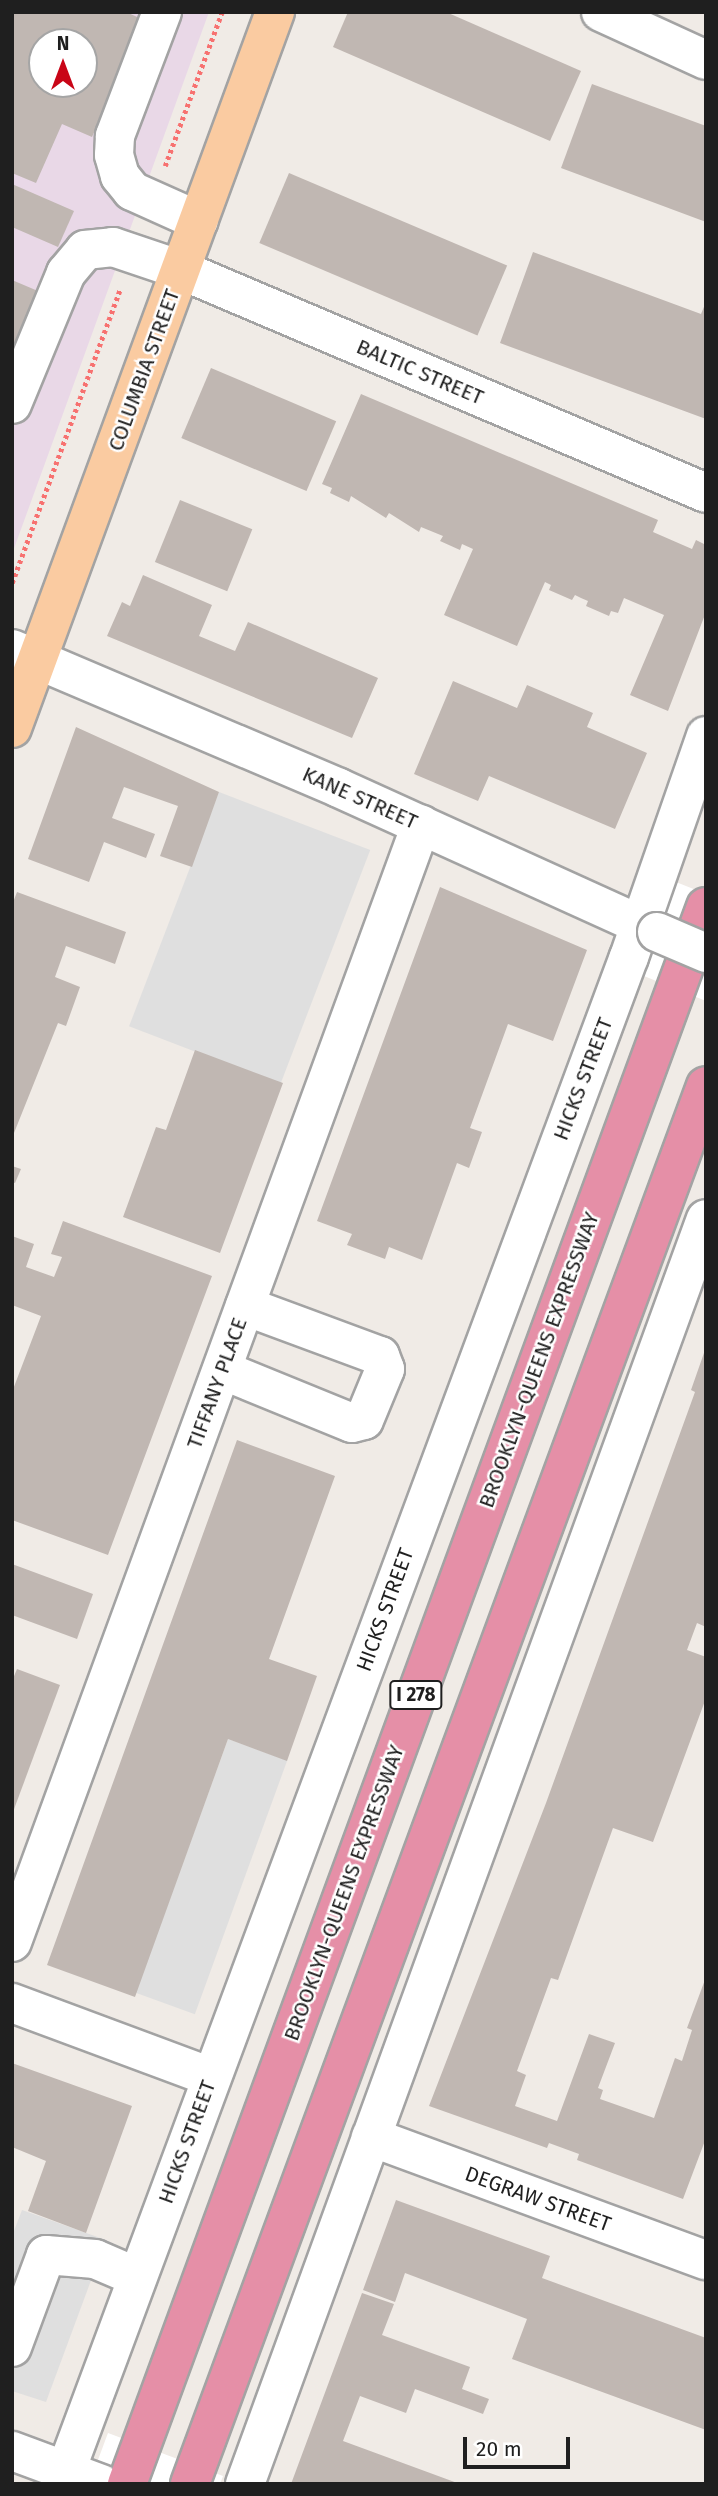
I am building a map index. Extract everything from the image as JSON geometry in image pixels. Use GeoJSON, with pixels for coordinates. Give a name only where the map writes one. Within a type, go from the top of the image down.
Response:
{"type":"FeatureCollection","features":[{"type":"Feature","properties":{"kind":"highway","name":"BROOKLYN-QUEENS EXPRESSWAY"},"geometry":{"type":"LineString","coordinates":[[89,2480],[706,907]]}},
{"type":"Feature","properties":{"kind":"highway","name":"I 278"},"geometry":{"type":"LineString","coordinates":[[190,2484],[706,1086]]}},
{"type":"Feature","properties":{"kind":"main road","name":"COLUMBIA STREET"},"geometry":{"type":"LineString","coordinates":[[12,728],[25,654],[181,270],[275,12]]}},
{"type":"Feature","properties":{"kind":"street"},"geometry":{"type":"LineString","coordinates":[[162,12],[115,136],[114,155],[120,176],[132,191],[199,221]]}},
{"type":"Feature","properties":{"kind":"street"},"geometry":{"type":"LineString","coordinates":[[601,12],[706,60]]}},
{"type":"Feature","properties":{"kind":"street","name":"BALTIC STREET"},"geometry":{"type":"LineString","coordinates":[[12,404],[60,282],[72,263],[93,247],[129,267],[181,270],[706,493]]}},
{"type":"Feature","properties":{"kind":"street","name":"KANE STREET"},"geometry":{"type":"LineString","coordinates":[[25,654],[421,825],[706,953]]}},
{"type":"Feature","properties":{"kind":"street","name":"HICKS STREET"},"geometry":{"type":"LineString","coordinates":[[89,2480],[137,2277],[648,928],[706,736]]}},
{"type":"Feature","properties":{"kind":"street","name":"TIFFANY PLACE"},"geometry":{"type":"LineString","coordinates":[[12,1942],[421,825]]}},
{"type":"Feature","properties":{"kind":"street"},"geometry":{"type":"LineString","coordinates":[[245,2484],[706,1219]]}},
{"type":"Feature","properties":{"kind":"street"},"geometry":{"type":"LineString","coordinates":[[222,1370],[352,1423],[364,1420],[385,1369],[380,1356],[245,1306]]}},
{"type":"Feature","properties":{"kind":"street"},"geometry":{"type":"LineString","coordinates":[[12,2003],[211,2077]]}},
{"type":"Feature","properties":{"kind":"street","name":"DEGRAW STREET"},"geometry":{"type":"LineString","coordinates":[[371,2137],[706,2260]]}},
{"type":"Feature","properties":{"kind":"street"},"geometry":{"type":"LineString","coordinates":[[12,2347],[46,2255],[95,2259],[137,2277]]}},
{"type":"Feature","properties":{"kind":"street"},"geometry":{"type":"LineString","coordinates":[[12,2451],[89,2480]]}},
{"type":"Feature","properties":{"kind":"path"},"geometry":{"type":"LineString","coordinates":[[163,173],[222,12]]}},
{"type":"Feature","properties":{"kind":"path"},"geometry":{"type":"LineString","coordinates":[[12,583],[129,267]]}},
{"type":"Feature","properties":{"kind":"shaded area"},"geometry":{"type":"Polygon","coordinates":[[[12,12],[209,12],[12,554],[12,12]]]}},
{"type":"Feature","properties":{"kind":"shaded area"},"geometry":{"type":"Polygon","coordinates":[[[219,792],[370,850],[280,1084],[129,1026],[219,792]]]}},
{"type":"Feature","properties":{"kind":"shaded area"},"geometry":{"type":"Polygon","coordinates":[[[228,1739],[287,1761],[195,2014],[136,1993],[228,1739]]]}},
{"type":"Feature","properties":{"kind":"shaded area"},"geometry":{"type":"Polygon","coordinates":[[[22,2210],[106,2240],[46,2402],[12,2391],[12,2236],[22,2210]]]}},
{"type":"Feature","properties":{"kind":"pier"},"geometry":{"type":"Polygon","coordinates":[[[676,882],[706,894],[706,1001],[639,974],[676,882]]]}},
{"type":"Feature","properties":{"kind":"pier"},"geometry":{"type":"Polygon","coordinates":[[[108,2433],[223,2476],[220,2484],[89,2484],[108,2433]]]}},
{"type":"Feature","properties":{"kind":"building"},"geometry":{"type":"Polygon","coordinates":[[[12,12],[126,12],[144,20],[92,137],[62,124],[36,183],[12,173],[12,12]]]}},
{"type":"Feature","properties":{"kind":"building"},"geometry":{"type":"Polygon","coordinates":[[[348,12],[446,12],[581,71],[550,141],[333,47],[348,12]]]}},
{"type":"Feature","properties":{"kind":"building"},"geometry":{"type":"Polygon","coordinates":[[[592,84],[706,126],[706,222],[561,168],[592,84]]]}},
{"type":"Feature","properties":{"kind":"building"},"geometry":{"type":"Polygon","coordinates":[[[289,173],[507,266],[477,336],[259,243],[289,173]]]}},
{"type":"Feature","properties":{"kind":"building"},"geometry":{"type":"Polygon","coordinates":[[[12,184],[74,211],[58,247],[12,227],[12,184]]]}},
{"type":"Feature","properties":{"kind":"building"},"geometry":{"type":"Polygon","coordinates":[[[533,252],[701,314],[706,302],[706,419],[500,343],[533,252]]]}},
{"type":"Feature","properties":{"kind":"building"},"geometry":{"type":"Polygon","coordinates":[[[12,280],[45,294],[12,368],[12,280]]]}},
{"type":"Feature","properties":{"kind":"building"},"geometry":{"type":"Polygon","coordinates":[[[211,368],[336,421],[306,491],[181,438],[211,368]]]}},
{"type":"Feature","properties":{"kind":"building"},"geometry":{"type":"Polygon","coordinates":[[[361,394],[658,520],[653,532],[692,549],[696,540],[706,545],[706,612],[668,711],[630,695],[664,615],[624,598],[618,613],[611,611],[609,616],[586,606],[588,601],[575,595],[572,600],[549,590],[551,585],[545,582],[517,646],[444,615],[473,549],[462,544],[460,550],[440,541],[443,536],[421,527],[419,532],[389,513],[386,518],[351,496],[349,502],[330,493],[332,488],[322,484],[361,394]]]}},
{"type":"Feature","properties":{"kind":"building"},"geometry":{"type":"Polygon","coordinates":[[[180,500],[252,529],[227,591],[155,562],[180,500]]]}},
{"type":"Feature","properties":{"kind":"building"},"geometry":{"type":"Polygon","coordinates":[[[143,575],[212,605],[199,636],[235,651],[248,622],[378,678],[352,738],[107,636],[122,602],[130,606],[143,575]]]}},
{"type":"Feature","properties":{"kind":"building"},"geometry":{"type":"Polygon","coordinates":[[[453,681],[517,708],[527,685],[593,713],[587,727],[647,753],[615,829],[489,776],[478,801],[414,774],[453,681]]]}},
{"type":"Feature","properties":{"kind":"building"},"geometry":{"type":"Polygon","coordinates":[[[76,727],[219,792],[192,867],[160,856],[178,806],[124,787],[112,818],[155,834],[146,858],[104,842],[89,882],[28,859],[76,727]]]}},
{"type":"Feature","properties":{"kind":"building"},"geometry":{"type":"Polygon","coordinates":[[[440,887],[587,950],[553,1041],[508,1024],[470,1128],[482,1132],[469,1168],[457,1163],[422,1260],[389,1247],[385,1259],[347,1245],[352,1234],[317,1221],[440,887]]]}},
{"type":"Feature","properties":{"kind":"building"},"geometry":{"type":"Polygon","coordinates":[[[17,892],[126,932],[115,964],[66,946],[55,977],[80,987],[66,1026],[58,1023],[12,1138],[12,905],[17,892]]]}},
{"type":"Feature","properties":{"kind":"building"},"geometry":{"type":"Polygon","coordinates":[[[195,1050],[283,1083],[220,1253],[123,1217],[156,1127],[166,1130],[195,1050]]]}},
{"type":"Feature","properties":{"kind":"building"},"geometry":{"type":"Polygon","coordinates":[[[12,1166],[21,1169],[15,1183],[12,1182],[12,1166]]]}},
{"type":"Feature","properties":{"kind":"building"},"geometry":{"type":"Polygon","coordinates":[[[63,1221],[212,1276],[108,1555],[12,1520],[12,1392],[41,1316],[12,1305],[12,1236],[34,1244],[26,1267],[54,1277],[62,1257],[51,1254],[63,1221]]]}},
{"type":"Feature","properties":{"kind":"building"},"geometry":{"type":"Polygon","coordinates":[[[705,1350],[706,1627],[697,1623],[687,1650],[706,1657],[706,1698],[653,1842],[613,1828],[558,1980],[551,1978],[517,2071],[526,2075],[515,2106],[557,2121],[589,2034],[615,2043],[598,2088],[603,2090],[600,2099],[654,2118],[675,2058],[682,2061],[692,2030],[687,2028],[706,1977],[706,2138],[683,2199],[577,2160],[579,2154],[549,2143],[547,2148],[429,2106],[546,1803],[695,1392],[691,1390],[705,1350]]]}},
{"type":"Feature","properties":{"kind":"building"},"geometry":{"type":"Polygon","coordinates":[[[237,1440],[335,1476],[269,1659],[317,1676],[287,1761],[228,1739],[135,1997],[47,1965],[237,1440]]]}},
{"type":"Feature","properties":{"kind":"building"},"geometry":{"type":"Polygon","coordinates":[[[12,1564],[93,1594],[77,1639],[12,1615],[12,1564]]]}},
{"type":"Feature","properties":{"kind":"building"},"geometry":{"type":"Polygon","coordinates":[[[17,1669],[60,1685],[13,1812],[12,1681],[17,1669]]]}},
{"type":"Feature","properties":{"kind":"building"},"geometry":{"type":"Polygon","coordinates":[[[12,2063],[132,2106],[86,2233],[28,2211],[46,2161],[12,2147],[12,2063]]]}},
{"type":"Feature","properties":{"kind":"building"},"geometry":{"type":"Polygon","coordinates":[[[396,2200],[550,2256],[542,2278],[706,2338],[706,2430],[512,2359],[527,2319],[405,2273],[395,2302],[363,2290],[396,2200]]]}},
{"type":"Feature","properties":{"kind":"building"},"geometry":{"type":"Polygon","coordinates":[[[362,2293],[394,2304],[382,2335],[470,2367],[462,2389],[489,2399],[483,2414],[415,2389],[406,2413],[360,2396],[343,2441],[460,2484],[291,2484],[362,2293]]]}}]}
